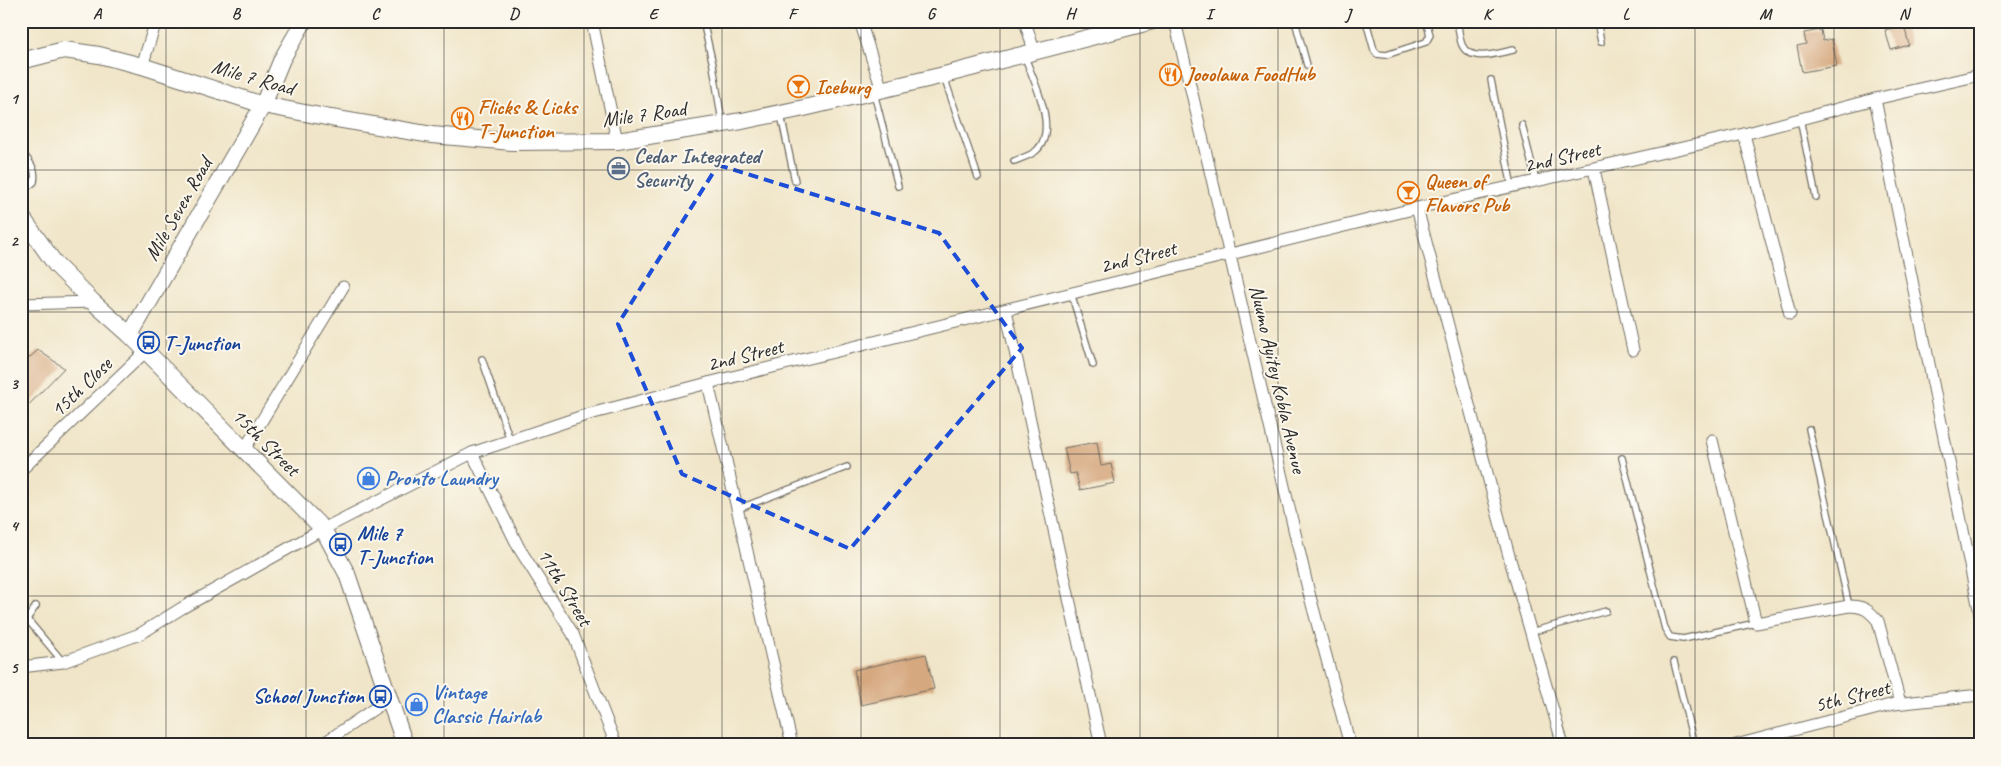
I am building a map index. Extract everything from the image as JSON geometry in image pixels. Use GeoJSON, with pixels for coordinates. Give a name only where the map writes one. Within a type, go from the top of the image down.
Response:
{"type":"FeatureCollection","features":[{"type":"Feature","properties":{"kind":"street"},"geometry":{"type":"LineString","coordinates":[[142,66],[156,21]]}},
{"type":"Feature","properties":{"kind":"street","name":"Mile Seven Road"},"geometry":{"type":"LineString","coordinates":[[130,335],[263,105],[282,59],[304,21]]}},
{"type":"Feature","properties":{"kind":"street"},"geometry":{"type":"LineString","coordinates":[[592,21],[617,141]]}},
{"type":"Feature","properties":{"kind":"street"},"geometry":{"type":"LineString","coordinates":[[860,21],[878,91]]}},
{"type":"Feature","properties":{"kind":"street"},"geometry":{"type":"LineString","coordinates":[[1025,21],[1029,53]]}},
{"type":"Feature","properties":{"kind":"street","name":"Mile 7 Road"},"geometry":{"type":"LineString","coordinates":[[21,61],[64,50],[99,55],[142,66],[263,105],[432,135],[512,142],[617,141],[780,114],[944,75],[1153,21]]}},
{"type":"Feature","properties":{"kind":"street","name":"Nuumo Ayitey Kobla Avenue"},"geometry":{"type":"LineString","coordinates":[[1175,21],[1309,593],[1350,745]]}},
{"type":"Feature","properties":{"kind":"street","name":"2nd Street"},"geometry":{"type":"LineString","coordinates":[[21,667],[63,662],[140,634],[182,608],[324,529],[472,453],[586,416],[708,383],[1417,208],[1744,134],[1980,75]]}},
{"type":"Feature","properties":{"kind":"street"},"geometry":{"type":"LineString","coordinates":[[1875,100],[1980,614]]}},
{"type":"Feature","properties":{"kind":"street"},"geometry":{"type":"LineString","coordinates":[[1744,134],[1790,314]]}},
{"type":"Feature","properties":{"kind":"street"},"geometry":{"type":"LineString","coordinates":[[1594,169],[1633,350]]}},
{"type":"Feature","properties":{"kind":"street"},"geometry":{"type":"LineString","coordinates":[[1417,208],[1509,556],[1563,745]]}},
{"type":"Feature","properties":{"kind":"street","name":"15th Street"},"geometry":{"type":"LineString","coordinates":[[21,216],[56,265],[130,335],[324,529],[347,574],[406,745]]}},
{"type":"Feature","properties":{"kind":"street"},"geometry":{"type":"LineString","coordinates":[[244,450],[343,287]]}},
{"type":"Feature","properties":{"kind":"street"},"geometry":{"type":"LineString","coordinates":[[21,304],[93,302]]}},
{"type":"Feature","properties":{"kind":"street"},"geometry":{"type":"LineString","coordinates":[[1006,310],[1100,745]]}},
{"type":"Feature","properties":{"kind":"street","name":"15th Close"},"geometry":{"type":"LineString","coordinates":[[21,470],[146,351]]}},
{"type":"Feature","properties":{"kind":"street"},"geometry":{"type":"LineString","coordinates":[[708,383],[792,745]]}},
{"type":"Feature","properties":{"kind":"street"},"geometry":{"type":"LineString","coordinates":[[1712,440],[1756,623],[1849,606],[1861,606],[1871,612],[1878,621],[1900,703]]}},
{"type":"Feature","properties":{"kind":"street","name":"11th Street"},"geometry":{"type":"LineString","coordinates":[[472,453],[519,548],[573,634],[616,745]]}},
{"type":"Feature","properties":{"kind":"street","name":"5th Street"},"geometry":{"type":"LineString","coordinates":[[1736,745],[1750,743],[1900,703],[1980,695]]}},
{"type":"Feature","properties":{"kind":"street"},"geometry":{"type":"LineString","coordinates":[[320,745],[390,698]]}},
{"type":"Feature","properties":{"kind":"lane"},"geometry":{"type":"LineString","coordinates":[[703,21],[713,64],[723,124]]}},
{"type":"Feature","properties":{"kind":"lane"},"geometry":{"type":"LineString","coordinates":[[1295,21],[1307,65]]}},
{"type":"Feature","properties":{"kind":"lane"},"geometry":{"type":"LineString","coordinates":[[1366,21],[1374,50],[1377,54],[1386,55],[1426,42],[1430,35],[1426,21]]}},
{"type":"Feature","properties":{"kind":"lane"},"geometry":{"type":"LineString","coordinates":[[1457,21],[1462,45],[1472,54],[1482,56],[1513,50]]}},
{"type":"Feature","properties":{"kind":"lane"},"geometry":{"type":"LineString","coordinates":[[1597,21],[1601,42]]}},
{"type":"Feature","properties":{"kind":"lane"},"geometry":{"type":"LineString","coordinates":[[1014,161],[1037,151],[1044,142],[1046,134],[1045,114],[1029,53]]}},
{"type":"Feature","properties":{"kind":"lane"},"geometry":{"type":"LineString","coordinates":[[944,75],[978,176]]}},
{"type":"Feature","properties":{"kind":"lane"},"geometry":{"type":"LineString","coordinates":[[1491,80],[1512,187]]}},
{"type":"Feature","properties":{"kind":"lane"},"geometry":{"type":"LineString","coordinates":[[878,91],[898,186]]}},
{"type":"Feature","properties":{"kind":"lane"},"geometry":{"type":"LineString","coordinates":[[780,114],[795,181]]}},
{"type":"Feature","properties":{"kind":"lane"},"geometry":{"type":"LineString","coordinates":[[1800,119],[1816,197]]}},
{"type":"Feature","properties":{"kind":"lane"},"geometry":{"type":"LineString","coordinates":[[1522,125],[1536,182]]}},
{"type":"Feature","properties":{"kind":"lane"},"geometry":{"type":"LineString","coordinates":[[21,151],[34,167],[36,174],[34,182],[21,192]]}},
{"type":"Feature","properties":{"kind":"lane"},"geometry":{"type":"LineString","coordinates":[[1071,293],[1093,365]]}},
{"type":"Feature","properties":{"kind":"lane"},"geometry":{"type":"LineString","coordinates":[[482,359],[510,440]]}},
{"type":"Feature","properties":{"kind":"lane"},"geometry":{"type":"LineString","coordinates":[[1809,429],[1849,606]]}},
{"type":"Feature","properties":{"kind":"lane"},"geometry":{"type":"LineString","coordinates":[[1622,458],[1665,630],[1670,637],[1683,639],[1756,623]]}},
{"type":"Feature","properties":{"kind":"lane"},"geometry":{"type":"LineString","coordinates":[[738,510],[847,468]]}},
{"type":"Feature","properties":{"kind":"lane"},"geometry":{"type":"LineString","coordinates":[[36,606],[27,619],[63,662]]}},
{"type":"Feature","properties":{"kind":"lane"},"geometry":{"type":"LineString","coordinates":[[1531,632],[1606,611]]}},
{"type":"Feature","properties":{"kind":"lane"},"geometry":{"type":"LineString","coordinates":[[1674,662],[1694,745]]}},
{"type":"Feature","properties":{"kind":"highlighted area"},"geometry":{"type":"Polygon","coordinates":[[[718,165],[939,233],[1022,348],[850,549],[682,474],[618,324],[718,165]]]}},
{"type":"Feature","properties":{"kind":"building"},"geometry":{"type":"Polygon","coordinates":[[[1904,25],[1909,45],[1891,50],[1885,30],[1904,25]]]}},
{"type":"Feature","properties":{"kind":"building"},"geometry":{"type":"Polygon","coordinates":[[[1821,30],[1823,41],[1832,39],[1837,66],[1802,72],[1797,46],[1806,44],[1804,33],[1821,30]]]}},
{"type":"Feature","properties":{"kind":"building"},"geometry":{"type":"Polygon","coordinates":[[[38,350],[64,368],[21,413],[21,365],[38,350]]]}},
{"type":"Feature","properties":{"kind":"building"},"geometry":{"type":"Polygon","coordinates":[[[1097,442],[1101,466],[1111,464],[1115,483],[1080,490],[1076,473],[1070,474],[1064,448],[1097,442]]]}},
{"type":"Feature","properties":{"kind":"building"},"geometry":{"type":"Polygon","coordinates":[[[926,654],[934,689],[861,705],[854,670],[926,654]]]}},
{"type":"Feature","properties":{"kind":"place","name":"Jooolawa FoodHub"},"geometry":{"type":"Point","coordinates":[1170,74]}},
{"type":"Feature","properties":{"kind":"place","name":"Iceburg"},"geometry":{"type":"Point","coordinates":[799,87]}},
{"type":"Feature","properties":{"kind":"place","name":"Flicks & Licks T-Junction"},"geometry":{"type":"Point","coordinates":[462,119]}},
{"type":"Feature","properties":{"kind":"place","name":"Cedar Integrated Security"},"geometry":{"type":"Point","coordinates":[618,168]}},
{"type":"Feature","properties":{"kind":"place","name":"Queen of Flavors Pub"},"geometry":{"type":"Point","coordinates":[1409,193]}},
{"type":"Feature","properties":{"kind":"place","name":"T-Junction"},"geometry":{"type":"Point","coordinates":[148,343]}},
{"type":"Feature","properties":{"kind":"place","name":"Pronto Laundry"},"geometry":{"type":"Point","coordinates":[369,478]}},
{"type":"Feature","properties":{"kind":"place","name":"Mile 7 T-Junction"},"geometry":{"type":"Point","coordinates":[341,545]}},
{"type":"Feature","properties":{"kind":"place","name":"School Junction"},"geometry":{"type":"Point","coordinates":[380,696]}},
{"type":"Feature","properties":{"kind":"place","name":"Vintage Classic Hairlab"},"geometry":{"type":"Point","coordinates":[416,704]}}]}
